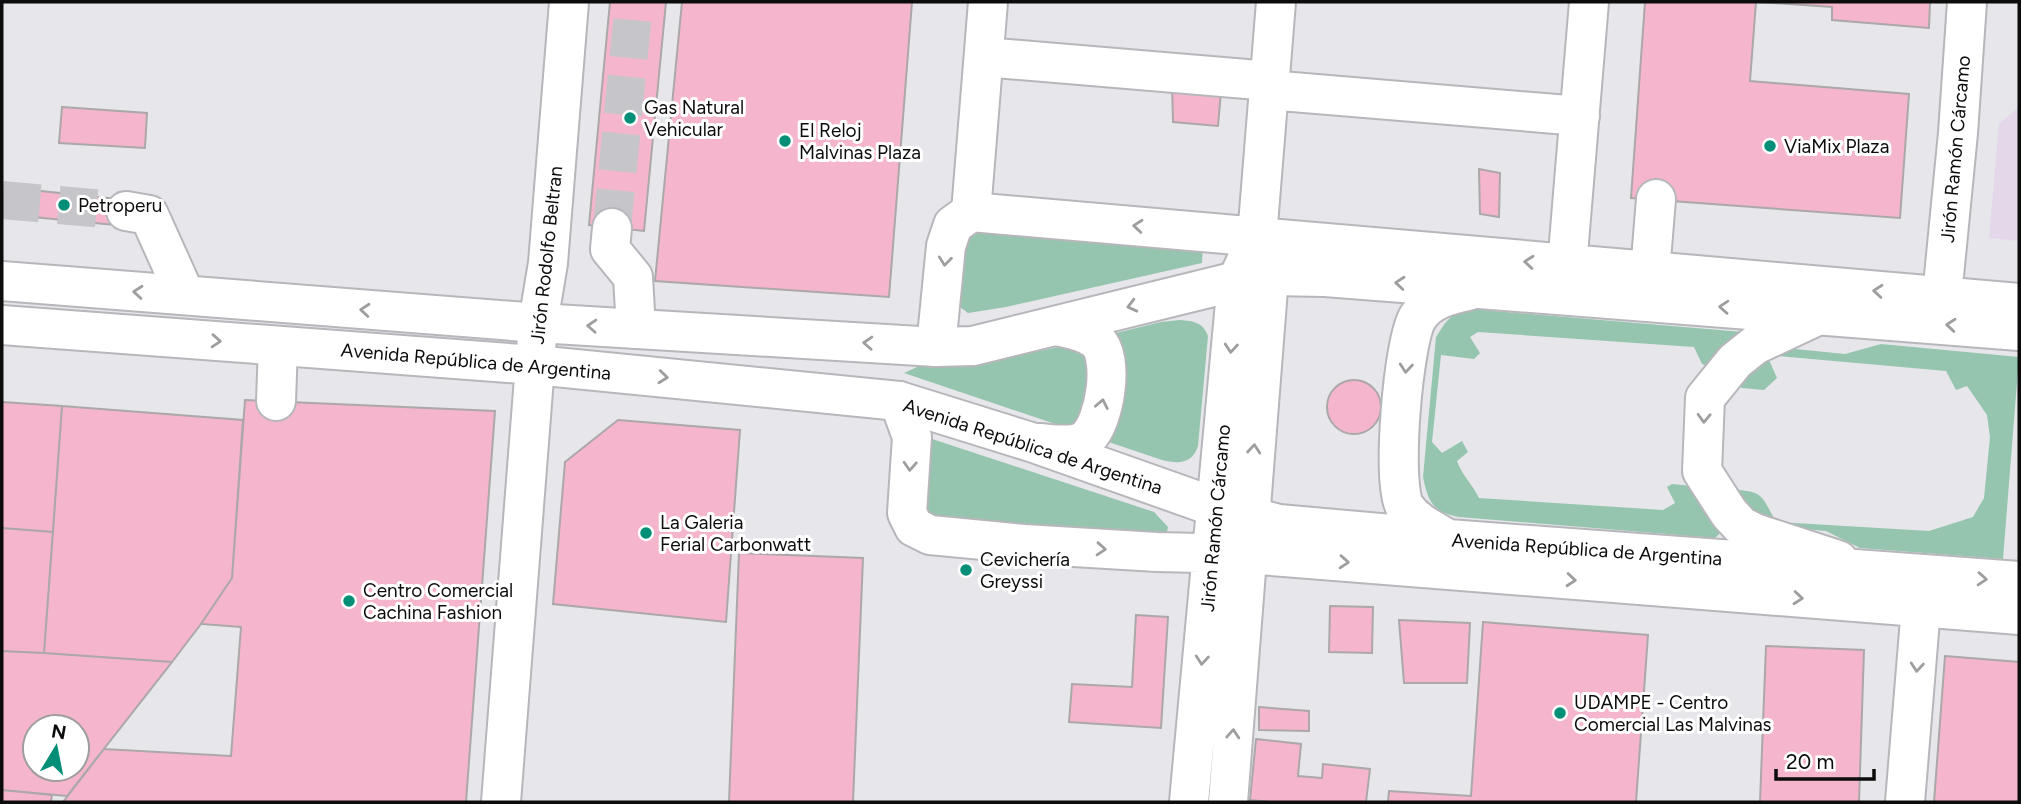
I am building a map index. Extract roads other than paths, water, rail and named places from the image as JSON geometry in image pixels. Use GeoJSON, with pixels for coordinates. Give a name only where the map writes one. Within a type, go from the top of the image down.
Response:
{"type":"FeatureCollection","features":[{"type":"Feature","properties":{"kind":"street","name":"Jirón Rodolfo Beltran"},"geometry":{"type":"LineString","coordinates":[[501,802],[538,323],[548,263],[569,2]]}},
{"type":"Feature","properties":{"kind":"street"},"geometry":{"type":"LineString","coordinates":[[971,212],[988,2]]}},
{"type":"Feature","properties":{"kind":"street","name":"Jirón Ramón Cárcamo"},"geometry":{"type":"LineString","coordinates":[[1228,802],[1229,553],[1276,2]]}},
{"type":"Feature","properties":{"kind":"street"},"geometry":{"type":"LineString","coordinates":[[1567,265],[1589,2]]}},
{"type":"Feature","properties":{"kind":"street","name":"Jirón Ramón Cárcamo"},"geometry":{"type":"LineString","coordinates":[[1942,296],[1958,133],[1967,2]]}},
{"type":"Feature","properties":{"kind":"street"},"geometry":{"type":"LineString","coordinates":[[984,57],[1580,116]]}},
{"type":"Feature","properties":{"kind":"street"},"geometry":{"type":"LineString","coordinates":[[1650,272],[1656,199]]}},
{"type":"Feature","properties":{"kind":"street"},"geometry":{"type":"LineString","coordinates":[[126,211],[149,215],[185,295]]}},
{"type":"Feature","properties":{"kind":"street"},"geometry":{"type":"LineString","coordinates":[[936,347],[946,246],[953,225],[971,212],[2019,303]]}},
{"type":"Feature","properties":{"kind":"street"},"geometry":{"type":"LineString","coordinates":[[548,263],[611,238],[633,277],[636,329]]}},
{"type":"Feature","properties":{"kind":"street"},"geometry":{"type":"LineString","coordinates":[[2,281],[538,323],[936,347],[973,346],[1253,278],[1325,277],[2019,331]]}},
{"type":"Feature","properties":{"kind":"street"},"geometry":{"type":"LineString","coordinates":[[1448,539],[1414,518],[1404,505],[1399,488],[1398,454],[1407,350],[1411,331],[1419,315],[1434,301],[1474,289]]}},
{"type":"Feature","properties":{"kind":"street"},"geometry":{"type":"LineString","coordinates":[[1821,314],[1755,345],[1735,361],[1705,398],[1702,471],[1741,526],[1793,547],[1872,570]]}},
{"type":"Feature","properties":{"kind":"street","name":"Avenida República de Argentina"},"geometry":{"type":"LineString","coordinates":[[2,325],[535,365],[899,401],[1034,443],[1232,512],[1279,524],[1872,570],[1922,591],[2019,615]]}},
{"type":"Feature","properties":{"kind":"street"},"geometry":{"type":"LineString","coordinates":[[1034,443],[1069,445],[1086,440],[1095,428],[1101,412],[1107,368],[1105,354],[1097,341],[1083,332],[1056,326]]}},
{"type":"Feature","properties":{"kind":"street"},"geometry":{"type":"LineString","coordinates":[[276,401],[278,346]]}},
{"type":"Feature","properties":{"kind":"street","name":"Avenida República de Argentina"},"geometry":{"type":"LineString","coordinates":[[899,401],[912,437],[907,513],[914,527],[930,535],[1045,545],[1922,591],[2019,581]]}},
{"type":"Feature","properties":{"kind":"street","name":"Jirón Ramón Cárcamo"},"geometry":{"type":"LineString","coordinates":[[1189,802],[1229,553]]}},
{"type":"Feature","properties":{"kind":"street"},"geometry":{"type":"LineString","coordinates":[[1905,802],[1922,591]]}},
{"type":"Feature","properties":{"kind":"tunnel"},"geometry":{"type":"LineString","coordinates":[[612,228],[634,2]]}},
{"type":"Feature","properties":{"kind":"tunnel"},"geometry":{"type":"LineString","coordinates":[[2,200],[126,211]]}},
{"type":"Feature","properties":{"kind":"place","name":"Gas Natural Vehicular"},"geometry":{"type":"Point","coordinates":[630,118]}},
{"type":"Feature","properties":{"kind":"place","name":"El Reloj Malvinas Plaza"},"geometry":{"type":"Point","coordinates":[785,141]}},
{"type":"Feature","properties":{"kind":"place","name":"ViaMix Plaza"},"geometry":{"type":"Point","coordinates":[1770,146]}},
{"type":"Feature","properties":{"kind":"place","name":"Petroperu"},"geometry":{"type":"Point","coordinates":[64,205]}},
{"type":"Feature","properties":{"kind":"place","name":"La Galeria Ferial Carbonwatt"},"geometry":{"type":"Point","coordinates":[646,533]}},
{"type":"Feature","properties":{"kind":"place","name":"Cevichería Greyssi"},"geometry":{"type":"Point","coordinates":[966,570]}},
{"type":"Feature","properties":{"kind":"place","name":"Centro Comercial Cachina Fashion"},"geometry":{"type":"Point","coordinates":[349,601]}},
{"type":"Feature","properties":{"kind":"place","name":"UDAMPE - Centro Comercial Las Malvinas"},"geometry":{"type":"Point","coordinates":[1560,713]}}]}
